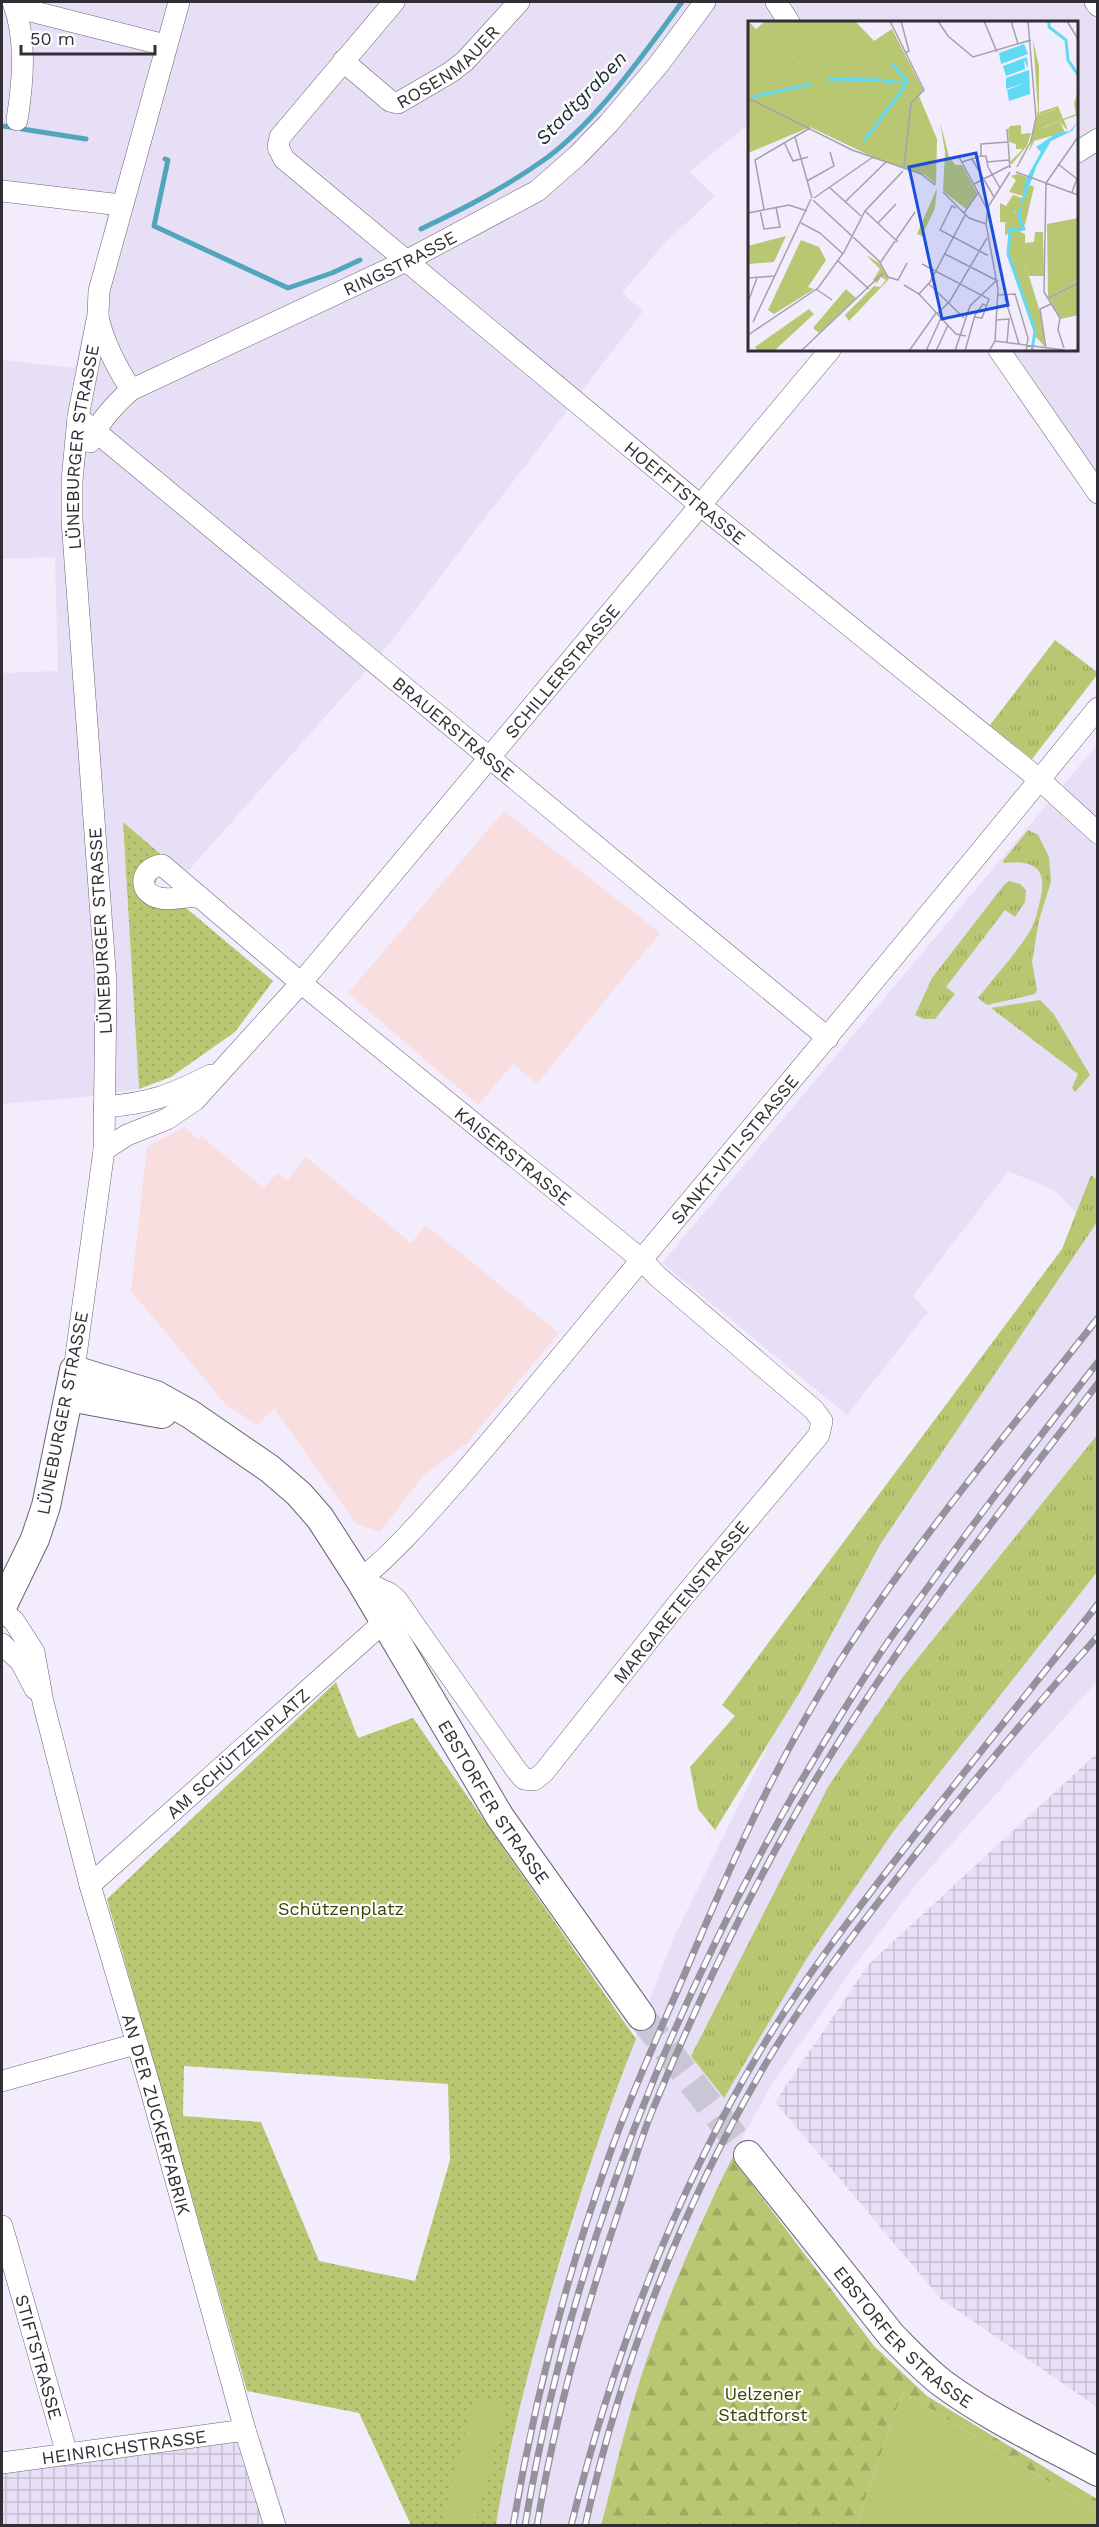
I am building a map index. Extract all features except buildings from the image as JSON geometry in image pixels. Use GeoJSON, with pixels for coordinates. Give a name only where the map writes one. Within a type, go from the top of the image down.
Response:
{"type":"FeatureCollection","features":[{"type":"Feature","properties":{"kind":"main road","name":"EBSTORFER STRASSE"},"geometry":{"type":"LineString","coordinates":[[72,1384],[186,1422],[239,1446],[299,1494],[340,1545],[500,1817],[641,2016]]}},
{"type":"Feature","properties":{"kind":"main road","name":"LÜNEBURGER STRASSE"},"geometry":{"type":"LineString","coordinates":[[2,1609],[35,1539],[46,1506],[72,1384]]}},
{"type":"Feature","properties":{"kind":"main road","name":"EBSTORFER STRASSE"},"geometry":{"type":"LineString","coordinates":[[748,2155],[892,2336],[914,2358],[942,2383],[976,2406],[1098,2472]]}},
{"type":"Feature","properties":{"kind":"street","name":"LÜNEBURGER STRASSE"},"geometry":{"type":"LineString","coordinates":[[72,1384],[104,1150],[106,983],[79,634],[72,481],[78,417],[98,315],[99,291],[165,45],[179,2]]}},
{"type":"Feature","properties":{"kind":"street"},"geometry":{"type":"LineString","coordinates":[[343,62],[394,2]]}},
{"type":"Feature","properties":{"kind":"street","name":"ROSENMAUER"},"geometry":{"type":"LineString","coordinates":[[343,62],[390,101],[398,103],[452,72],[519,2]]}},
{"type":"Feature","properties":{"kind":"street","name":"RINGSTRASSE"},"geometry":{"type":"LineString","coordinates":[[72,481],[95,431],[114,405],[131,390],[406,261],[537,191],[577,156],[609,123],[659,64],[705,2]]}},
{"type":"Feature","properties":{"kind":"street"},"geometry":{"type":"LineString","coordinates":[[776,2],[788,21]]}},
{"type":"Feature","properties":{"kind":"street"},"geometry":{"type":"LineString","coordinates":[[1095,2],[1098,6]]}},
{"type":"Feature","properties":{"kind":"street"},"geometry":{"type":"LineString","coordinates":[[17,120],[23,76],[14,4],[165,45]]}},
{"type":"Feature","properties":{"kind":"street","name":"HOEFFTSTRASSE"},"geometry":{"type":"LineString","coordinates":[[343,62],[280,137],[278,147],[284,159],[700,505],[1040,780],[1098,833]]}},
{"type":"Feature","properties":{"kind":"street"},"geometry":{"type":"LineString","coordinates":[[1078,152],[1098,139]]}},
{"type":"Feature","properties":{"kind":"street"},"geometry":{"type":"LineString","coordinates":[[2,190],[121,205]]}},
{"type":"Feature","properties":{"kind":"street","name":"LÜNEBURGER STRASSE"},"geometry":{"type":"LineString","coordinates":[[98,315],[110,351],[131,390]]}},
{"type":"Feature","properties":{"kind":"street","name":"SCHILLERSTRASSE"},"geometry":{"type":"LineString","coordinates":[[104,1150],[127,1135],[167,1119],[195,1100],[301,983],[829,351]]}},
{"type":"Feature","properties":{"kind":"street"},"geometry":{"type":"LineString","coordinates":[[1000,351],[1098,493]]}},
{"type":"Feature","properties":{"kind":"street","name":"BRAUERSTRASSE"},"geometry":{"type":"LineString","coordinates":[[78,417],[828,1038]]}},
{"type":"Feature","properties":{"kind":"street","name":"SANKT-VITI-STRASSE"},"geometry":{"type":"LineString","coordinates":[[360,1580],[396,1549],[480,1454],[828,1038],[1098,708]]}},
{"type":"Feature","properties":{"kind":"street","name":"KAISERSTRASSE"},"geometry":{"type":"LineString","coordinates":[[198,897],[642,1260],[657,1276],[814,1410],[822,1421]]}},
{"type":"Feature","properties":{"kind":"street","name":"SCHILLERSTRASSE"},"geometry":{"type":"LineString","coordinates":[[104,1107],[149,1102],[173,1094],[219,1071]]}},
{"type":"Feature","properties":{"kind":"street","name":"MARGARETENSTRASSE"},"geometry":{"type":"LineString","coordinates":[[534,1780],[544,1772],[679,1602],[819,1435],[822,1421]]}},
{"type":"Feature","properties":{"kind":"street","name":"EBSTORFER STRASSE"},"geometry":{"type":"LineString","coordinates":[[360,1580],[389,1593],[397,1600],[517,1771],[524,1779],[534,1780]]}},
{"type":"Feature","properties":{"kind":"street","name":"AN DER ZUCKERFABRIK"},"geometry":{"type":"LineString","coordinates":[[2,1609],[14,1621],[34,1652],[43,1702],[90,1885],[245,2430],[275,2526]]}},
{"type":"Feature","properties":{"kind":"street","name":"AM SCHÜTZENPLATZ"},"geometry":{"type":"LineString","coordinates":[[90,1885],[385,1620]]}},
{"type":"Feature","properties":{"kind":"street","name":"AN DER ZUCKERFABRIK"},"geometry":{"type":"LineString","coordinates":[[2,1644],[21,1662],[43,1702]]}},
{"type":"Feature","properties":{"kind":"street"},"geometry":{"type":"LineString","coordinates":[[2,2081],[136,2044]]}},
{"type":"Feature","properties":{"kind":"street","name":"STIFTSTRASSE"},"geometry":{"type":"LineString","coordinates":[[2,2226],[67,2454]]}},
{"type":"Feature","properties":{"kind":"street","name":"HEINRICHSTRASSE"},"geometry":{"type":"LineString","coordinates":[[2,2463],[245,2430]]}},
{"type":"Feature","properties":{"kind":"shaded area"},"geometry":{"type":"Polygon","coordinates":[[[2,2],[1097,2],[1097,481],[1005,351],[1078,351],[1078,21],[748,21],[748,125],[689,172],[715,196],[663,245],[622,293],[643,311],[382,653],[188,871],[165,858],[123,823],[139,1089],[85,1097],[2,1104],[2,673],[58,671],[55,557],[2,559],[2,360],[75,368],[110,199],[2,185],[2,2]]]}},
{"type":"Feature","properties":{"kind":"shaded area"},"geometry":{"type":"Polygon","coordinates":[[[1097,745],[1097,1681],[922,1877],[860,1958],[772,2084],[704,2215],[662,2319],[631,2409],[601,2525],[496,2526],[533,2350],[610,2102],[674,1937],[801,1679],[838,1598],[1091,1228],[1054,1190],[1008,1171],[913,1296],[928,1312],[847,1415],[662,1263],[1097,745]]]}},
{"type":"Feature","properties":{"kind":"shaded area"},"geometry":{"type":"Polygon","coordinates":[[[504,811],[660,933],[537,1084],[513,1064],[478,1105],[348,993],[504,811]]]}},
{"type":"Feature","properties":{"kind":"shaded area"},"geometry":{"type":"Polygon","coordinates":[[[184,1127],[198,1139],[201,1136],[264,1188],[277,1173],[287,1181],[306,1157],[411,1243],[426,1225],[559,1333],[467,1443],[424,1475],[380,1532],[356,1524],[274,1408],[258,1425],[226,1405],[131,1291],[147,1147],[184,1127]]]}},
{"type":"Feature","properties":{"kind":"shaded area"},"geometry":{"type":"Polygon","coordinates":[[[1097,1753],[1097,2407],[941,2299],[775,2102],[869,1964],[1097,1753]]]}},
{"type":"Feature","properties":{"kind":"shaded area"},"geometry":{"type":"Polygon","coordinates":[[[261,2439],[287,2525],[2,2525],[2,2473],[261,2439]]]}},
{"type":"Feature","properties":{"kind":"green space"},"geometry":{"type":"Polygon","coordinates":[[[1055,640],[1097,672],[1097,675],[1032,759],[990,725],[1055,640]]]}},
{"type":"Feature","properties":{"kind":"green space"},"geometry":{"type":"Polygon","coordinates":[[[123,822],[165,858],[153,890],[186,908],[273,981],[235,1032],[171,1077],[139,1089],[123,822]]]}},
{"type":"Feature","properties":{"kind":"green space"},"geometry":{"type":"Polygon","coordinates":[[[1028,830],[1038,835],[1049,857],[1051,882],[1039,920],[1032,962],[1037,990],[1035,994],[987,1005],[978,998],[1030,931],[1039,905],[1042,881],[1037,868],[1024,863],[1004,863],[1003,861],[1028,830]]]}},
{"type":"Feature","properties":{"kind":"green space"},"geometry":{"type":"Polygon","coordinates":[[[1009,881],[1020,884],[1026,890],[1025,902],[1015,917],[1005,910],[946,987],[955,994],[935,1019],[924,1019],[915,1015],[932,978],[1009,881]]]}},
{"type":"Feature","properties":{"kind":"green space"},"geometry":{"type":"Polygon","coordinates":[[[1040,1000],[1053,1013],[1090,1075],[1075,1092],[1072,1088],[1078,1074],[991,1008],[1040,1000]]]}},
{"type":"Feature","properties":{"kind":"green space"},"geometry":{"type":"Polygon","coordinates":[[[1091,1175],[1097,1180],[1097,1222],[881,1543],[801,1690],[715,1830],[698,1809],[690,1767],[735,1716],[722,1705],[1062,1249],[1091,1175]]]}},
{"type":"Feature","properties":{"kind":"green space"},"geometry":{"type":"Polygon","coordinates":[[[1097,1435],[1097,1572],[893,1832],[807,1958],[724,2098],[691,2056],[828,1787],[902,1678],[1097,1435]]]}},
{"type":"Feature","properties":{"kind":"green space","name":"Schützenplatz"},"geometry":{"type":"Polygon","coordinates":[[[336,1682],[358,1738],[413,1718],[636,2039],[597,2144],[553,2284],[517,2421],[496,2525],[411,2525],[359,2413],[247,2391],[107,1899],[336,1682]],[[184,2066],[183,2116],[261,2122],[319,2261],[415,2281],[450,2160],[448,2084],[184,2066]]]}},
{"type":"Feature","properties":{"kind":"green space","name":"Uelzener Stadtforst"},"geometry":{"type":"Polygon","coordinates":[[[732,2158],[874,2346],[927,2396],[1097,2499],[1097,2512],[903,2392],[856,2525],[601,2526],[627,2424],[663,2313],[689,2250],[732,2158]]]}},
{"type":"Feature","properties":{"kind":"green space"},"geometry":{"type":"Polygon","coordinates":[[[903,2392],[1097,2512],[1097,2525],[856,2525],[903,2392]]]}},
{"type":"Feature","properties":{"kind":"green space"},"geometry":{"type":"Polygon","coordinates":[[[474,2397],[506,2405],[475,2525],[441,2525],[474,2397]]]}},
{"type":"Feature","properties":{"kind":"waterway","name":"Stadtgraben"},"geometry":{"type":"LineString","coordinates":[[421,229],[502,187],[533,168],[567,142],[603,105],[682,2]]}},
{"type":"Feature","properties":{"kind":"waterway","name":"Stadtgraben"},"geometry":{"type":"LineString","coordinates":[[2,126],[11,127]]}},
{"type":"Feature","properties":{"kind":"waterway","name":"Stadtgraben"},"geometry":{"type":"LineString","coordinates":[[22,129],[86,139]]}},
{"type":"Feature","properties":{"kind":"waterway","name":"Stadtgraben"},"geometry":{"type":"LineString","coordinates":[[165,159],[168,160],[154,226],[288,288],[332,273],[360,260]]}},
{"type":"Feature","properties":{"kind":"tunnel"},"geometry":{"type":"LineString","coordinates":[[641,2016],[748,2155]]}},
{"type":"Feature","properties":{"kind":"railway"},"geometry":{"type":"LineString","coordinates":[[513,2526],[552,2342],[592,2207],[634,2091],[754,1817],[814,1704],[866,1621],[929,1533],[1098,1318]]}},
{"type":"Feature","properties":{"kind":"railway"},"geometry":{"type":"LineString","coordinates":[[525,2526],[548,2410],[577,2296],[614,2184],[656,2074],[704,1966],[757,1861],[815,1758],[877,1658],[992,1499],[1098,1362]]}},
{"type":"Feature","properties":{"kind":"railway"},"geometry":{"type":"LineString","coordinates":[[537,2526],[552,2447],[571,2368],[593,2290],[639,2147],[672,2064],[734,1929],[780,1841],[861,1708],[925,1613],[1098,1383]]}},
{"type":"Feature","properties":{"kind":"railway"},"geometry":{"type":"LineString","coordinates":[[571,2526],[607,2397],[652,2271],[706,2150],[737,2091],[771,2033],[832,1944],[922,1826],[1098,1604]]}},
{"type":"Feature","properties":{"kind":"railway"},"geometry":{"type":"LineString","coordinates":[[585,2526],[616,2406],[657,2289],[706,2175],[765,2065],[814,1989],[904,1869],[999,1751],[1098,1636]]}}]}
